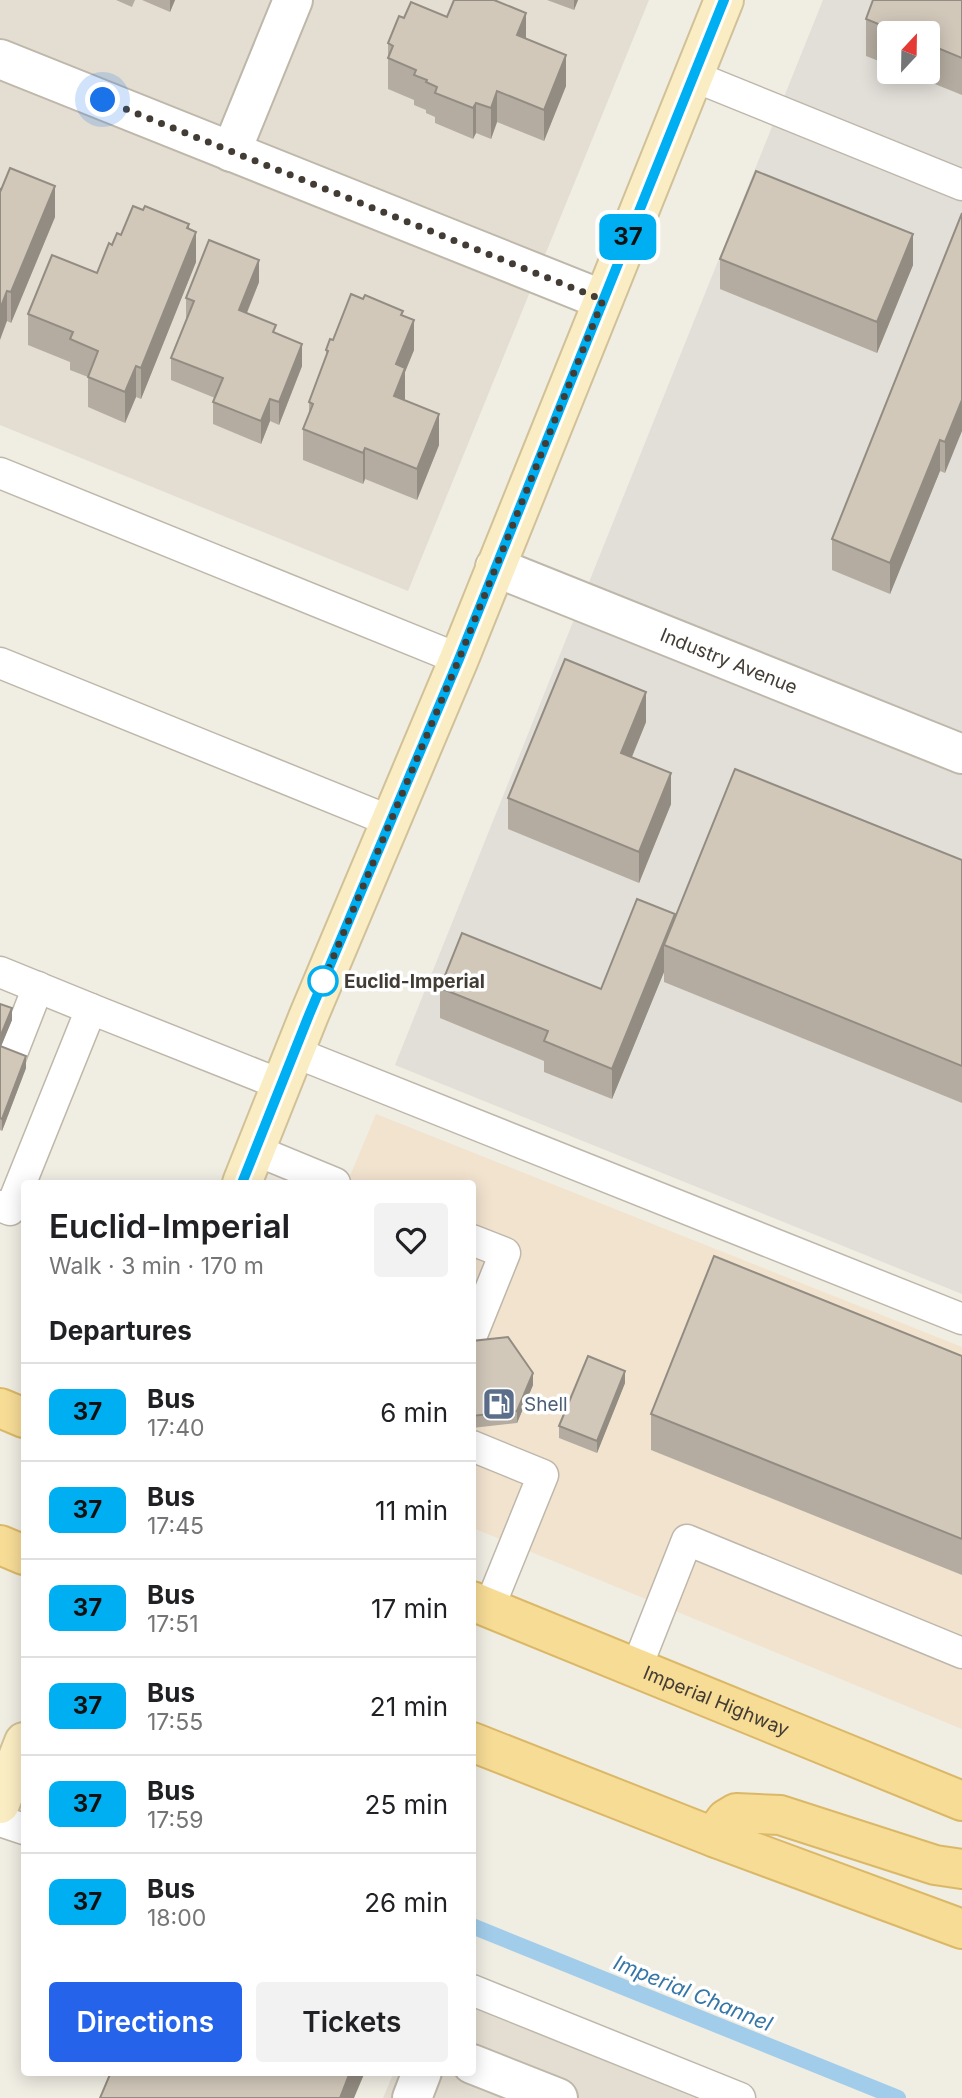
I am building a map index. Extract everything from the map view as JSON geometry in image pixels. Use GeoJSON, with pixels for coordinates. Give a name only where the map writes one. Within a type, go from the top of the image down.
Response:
{"type":"FeatureCollection","features":[{"type":"Feature","properties":{"kind":"main road"},"geometry":{"type":"LineString","coordinates":[[249,1167],[459,659],[724,0]]}},
{"type":"Feature","properties":{"kind":"main road"},"geometry":{"type":"LineString","coordinates":[[0,1408],[21,1417]]}},
{"type":"Feature","properties":{"kind":"main road"},"geometry":{"type":"LineString","coordinates":[[0,1545],[21,1554]]}},
{"type":"Feature","properties":{"kind":"main road","name":"Imperial Highway"},"geometry":{"type":"LineString","coordinates":[[481,1605],[962,1801]]}},
{"type":"Feature","properties":{"kind":"main road"},"geometry":{"type":"LineString","coordinates":[[476,1744],[716,1838],[962,1929]]}},
{"type":"Feature","properties":{"kind":"main road"},"geometry":{"type":"LineString","coordinates":[[0,1804],[21,1750]]}},
{"type":"Feature","properties":{"kind":"main road"},"geometry":{"type":"LineString","coordinates":[[716,1838],[726,1819],[736,1814],[780,1815],[935,1865],[962,1869]]}},
{"type":"Feature","properties":{"kind":"street"},"geometry":{"type":"LineString","coordinates":[[231,152],[293,0]]}},
{"type":"Feature","properties":{"kind":"street"},"geometry":{"type":"LineString","coordinates":[[0,59],[603,300]]}},
{"type":"Feature","properties":{"kind":"street","name":"Industry Avenue"},"geometry":{"type":"LineString","coordinates":[[495,567],[962,754]]}},
{"type":"Feature","properties":{"kind":"street"},"geometry":{"type":"LineString","coordinates":[[476,2066],[558,2098]]}},
{"type":"Feature","properties":{"kind":"street"},"geometry":{"type":"LineString","coordinates":[[412,2098],[420,2076]]}},
{"type":"Feature","properties":{"kind":"lane"},"geometry":{"type":"LineString","coordinates":[[693,76],[962,185]]}},
{"type":"Feature","properties":{"kind":"lane"},"geometry":{"type":"LineString","coordinates":[[0,473],[459,659]]}},
{"type":"Feature","properties":{"kind":"lane"},"geometry":{"type":"LineString","coordinates":[[0,663],[390,821]]}},
{"type":"Feature","properties":{"kind":"lane"},"geometry":{"type":"LineString","coordinates":[[0,972],[91,1009],[288,1069],[962,1319]]}},
{"type":"Feature","properties":{"kind":"lane"},"geometry":{"type":"LineString","coordinates":[[9,1061],[37,987]]}},
{"type":"Feature","properties":{"kind":"lane"},"geometry":{"type":"LineString","coordinates":[[22,1180],[91,1009]]}},
{"type":"Feature","properties":{"kind":"lane"},"geometry":{"type":"LineString","coordinates":[[249,1167],[319,1180]]}},
{"type":"Feature","properties":{"kind":"lane"},"geometry":{"type":"LineString","coordinates":[[0,1206],[10,1210],[21,1183]]}},
{"type":"Feature","properties":{"kind":"lane"},"geometry":{"type":"LineString","coordinates":[[476,1242],[505,1253],[476,1325]]}},
{"type":"Feature","properties":{"kind":"lane"},"geometry":{"type":"LineString","coordinates":[[476,1448],[543,1475],[481,1605]]}},
{"type":"Feature","properties":{"kind":"lane"},"geometry":{"type":"LineString","coordinates":[[636,1669],[687,1540],[962,1653]]}},
{"type":"Feature","properties":{"kind":"lane"},"geometry":{"type":"LineString","coordinates":[[0,1821],[21,1828]]}},
{"type":"Feature","properties":{"kind":"lane"},"geometry":{"type":"LineString","coordinates":[[476,1992],[740,2098]]}},
{"type":"Feature","properties":{"kind":"shaded area"},"geometry":{"type":"Polygon","coordinates":[[[0,0],[649,0],[408,591],[0,425],[0,0]]]}},
{"type":"Feature","properties":{"kind":"shaded area"},"geometry":{"type":"Polygon","coordinates":[[[823,0],[962,0],[962,1294],[395,1065],[823,0]]]}},
{"type":"Feature","properties":{"kind":"shaded area"},"geometry":{"type":"Polygon","coordinates":[[[376,1114],[962,1347],[962,1729],[476,1529],[476,1180],[348,1180],[376,1114]]]}},
{"type":"Feature","properties":{"kind":"shaded area"},"geometry":{"type":"Polygon","coordinates":[[[476,2008],[695,2098],[383,2098],[392,2076],[476,2076],[476,2008]]]}},
{"type":"Feature","properties":{"kind":"building"},"geometry":{"type":"Polygon","coordinates":[[[454,0],[494,0],[526,13],[517,35],[566,55],[544,110],[497,91],[491,108],[476,103],[473,108],[435,93],[437,87],[414,75],[416,70],[388,58],[393,46],[388,43],[399,16],[404,18],[411,2],[447,17],[454,0]]]}},
{"type":"Feature","properties":{"kind":"building"},"geometry":{"type":"Polygon","coordinates":[[[873,0],[962,0],[962,58],[940,49],[940,21],[877,21],[877,24],[866,19],[873,0]]]}},
{"type":"Feature","properties":{"kind":"building"},"geometry":{"type":"Polygon","coordinates":[[[10,168],[55,186],[11,292],[7,291],[0,309],[0,189],[10,168]]]}},
{"type":"Feature","properties":{"kind":"building"},"geometry":{"type":"Polygon","coordinates":[[[756,171],[913,234],[877,322],[720,259],[756,171]]]}},
{"type":"Feature","properties":{"kind":"building"},"geometry":{"type":"Polygon","coordinates":[[[133,206],[143,210],[145,206],[189,224],[187,228],[196,232],[141,368],[136,366],[125,392],[88,377],[98,351],[70,339],[73,332],[28,314],[52,255],[97,273],[109,243],[112,245],[117,233],[121,235],[133,206]]]}},
{"type":"Feature","properties":{"kind":"building"},"geometry":{"type":"Polygon","coordinates":[[[962,213],[962,400],[945,442],[940,440],[890,563],[832,539],[962,213]]]}},
{"type":"Feature","properties":{"kind":"building"},"geometry":{"type":"Polygon","coordinates":[[[209,240],[259,260],[239,310],[276,325],[273,332],[302,344],[279,402],[270,399],[261,421],[213,402],[223,378],[171,358],[194,301],[186,298],[209,240]]]}},
{"type":"Feature","properties":{"kind":"building"},"geometry":{"type":"Polygon","coordinates":[[[351,294],[363,299],[365,295],[403,311],[401,315],[414,320],[396,364],[405,368],[394,396],[439,414],[417,469],[365,448],[363,453],[303,429],[313,404],[309,402],[328,351],[326,350],[330,339],[333,340],[351,294]]]}},
{"type":"Feature","properties":{"kind":"building"},"geometry":{"type":"Polygon","coordinates":[[[565,659],[646,692],[621,753],[671,773],[639,852],[508,798],[565,659]]]}},
{"type":"Feature","properties":{"kind":"building"},"geometry":{"type":"Polygon","coordinates":[[[735,769],[962,860],[962,1066],[664,945],[735,769]]]}},
{"type":"Feature","properties":{"kind":"building"},"geometry":{"type":"Polygon","coordinates":[[[637,899],[675,914],[612,1069],[544,1041],[548,1031],[440,988],[462,933],[601,989],[637,899]]]}},
{"type":"Feature","properties":{"kind":"building"},"geometry":{"type":"Polygon","coordinates":[[[0,1004],[12,1008],[0,1037],[0,1004]]]}},
{"type":"Feature","properties":{"kind":"building"},"geometry":{"type":"Polygon","coordinates":[[[0,1046],[26,1056],[2,1119],[0,1118],[0,1046]]]}},
{"type":"Feature","properties":{"kind":"building"},"geometry":{"type":"Polygon","coordinates":[[[714,1256],[962,1356],[962,1539],[651,1414],[714,1256]]]}},
{"type":"Feature","properties":{"kind":"building","name":"Shell"},"geometry":{"type":"Polygon","coordinates":[[[508,1337],[533,1373],[517,1411],[476,1416],[476,1341],[508,1337]]]}},
{"type":"Feature","properties":{"kind":"building"},"geometry":{"type":"Polygon","coordinates":[[[588,1356],[625,1371],[597,1441],[559,1426],[588,1356]]]}},
{"type":"Feature","properties":{"kind":"building"},"geometry":{"type":"Polygon","coordinates":[[[109,2076],[348,2076],[340,2098],[100,2098],[109,2076]]]}},
{"type":"Feature","properties":{"kind":"waterway","name":"Imperial Channel"},"geometry":{"type":"LineString","coordinates":[[476,1928],[898,2098]]}},
{"type":"Feature","properties":{"kind":"bus line","name":"37"},"geometry":{"type":"LineString","coordinates":[[243,1180],[309,1015],[459,659],[724,0]]}},
{"type":"Feature","properties":{"kind":"place","name":"Euclid-Imperial"},"geometry":{"type":"Point","coordinates":[323,981]}},
{"type":"Feature","properties":{"kind":"place","name":"Shell"},"geometry":{"type":"Point","coordinates":[499,1404]}},
{"type":"Feature","properties":{"kind":"route"},"geometry":{"type":"LineString","coordinates":[[103,100],[603,300],[459,659],[319,991],[323,981]]}}]}
